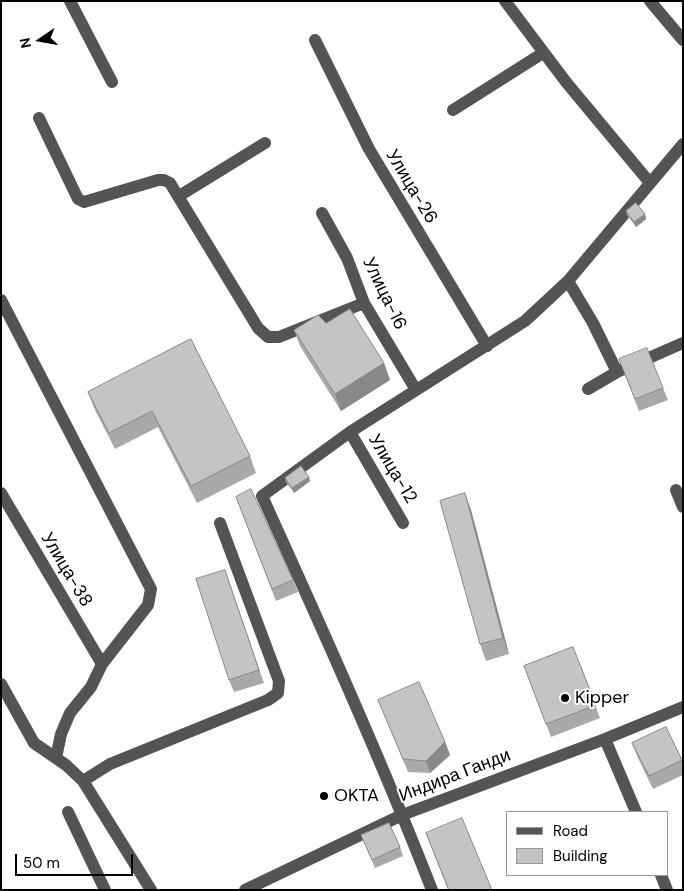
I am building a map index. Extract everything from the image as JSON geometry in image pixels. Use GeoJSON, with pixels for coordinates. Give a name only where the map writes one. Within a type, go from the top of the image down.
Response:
{"type":"FeatureCollection","features":[{"type":"Feature","properties":{"kind":"street"},"geometry":{"type":"LineString","coordinates":[[70,1],[112,82]]}},
{"type":"Feature","properties":{"kind":"street"},"geometry":{"type":"LineString","coordinates":[[505,1],[543,52],[650,183]]}},
{"type":"Feature","properties":{"kind":"street"},"geometry":{"type":"LineString","coordinates":[[650,1],[683,40]]}},
{"type":"Feature","properties":{"kind":"street","name":"Улица-26"},"geometry":{"type":"LineString","coordinates":[[315,40],[368,149],[487,346]]}},
{"type":"Feature","properties":{"kind":"street"},"geometry":{"type":"LineString","coordinates":[[453,110],[543,52]]}},
{"type":"Feature","properties":{"kind":"street"},"geometry":{"type":"LineString","coordinates":[[39,118],[78,198],[84,202],[158,180],[170,183],[258,328],[268,336],[279,337],[364,303]]}},
{"type":"Feature","properties":{"kind":"street"},"geometry":{"type":"LineString","coordinates":[[179,196],[265,143]]}},
{"type":"Feature","properties":{"kind":"street"},"geometry":{"type":"LineString","coordinates":[[432,890],[402,814],[262,496],[350,432],[525,321],[568,281],[683,144]]}},
{"type":"Feature","properties":{"kind":"street","name":"Улица-16"},"geometry":{"type":"LineString","coordinates":[[322,213],[346,258],[364,303],[416,390]]}},
{"type":"Feature","properties":{"kind":"street"},"geometry":{"type":"LineString","coordinates":[[568,281],[593,323],[617,372]]}},
{"type":"Feature","properties":{"kind":"street"},"geometry":{"type":"LineString","coordinates":[[1,300],[151,589],[148,605],[102,664],[91,687],[70,714],[61,734],[56,758]]}},
{"type":"Feature","properties":{"kind":"street"},"geometry":{"type":"LineString","coordinates":[[588,388],[617,372],[683,343]]}},
{"type":"Feature","properties":{"kind":"street","name":"Улица-12"},"geometry":{"type":"LineString","coordinates":[[350,432],[404,523]]}},
{"type":"Feature","properties":{"kind":"street"},"geometry":{"type":"LineString","coordinates":[[676,490],[683,507]]}},
{"type":"Feature","properties":{"kind":"street","name":"Улица-38"},"geometry":{"type":"LineString","coordinates":[[1,493],[102,664]]}},
{"type":"Feature","properties":{"kind":"street"},"geometry":{"type":"LineString","coordinates":[[83,781],[110,764],[268,700],[278,693],[279,681],[220,523]]}},
{"type":"Feature","properties":{"kind":"street"},"geometry":{"type":"LineString","coordinates":[[1,684],[34,743],[56,758],[83,781],[151,890]]}},
{"type":"Feature","properties":{"kind":"street","name":"Индира Ганди"},"geometry":{"type":"LineString","coordinates":[[245,890],[402,814],[606,739],[683,707]]}},
{"type":"Feature","properties":{"kind":"street"},"geometry":{"type":"LineString","coordinates":[[606,739],[636,811]]}},
{"type":"Feature","properties":{"kind":"street"},"geometry":{"type":"LineString","coordinates":[[68,812],[105,890]]}},
{"type":"Feature","properties":{"kind":"street"},"geometry":{"type":"LineString","coordinates":[[661,876],[668,890]]}},
{"type":"Feature","properties":{"kind":"building"},"geometry":{"type":"Polygon","coordinates":[[[636,203],[645,214],[634,222],[626,211],[636,203]]]}},
{"type":"Feature","properties":{"kind":"building"},"geometry":{"type":"Polygon","coordinates":[[[350,309],[384,363],[335,394],[294,330],[318,315],[326,323],[350,309]]]}},
{"type":"Feature","properties":{"kind":"building"},"geometry":{"type":"Polygon","coordinates":[[[191,339],[250,456],[191,486],[152,411],[109,433],[88,392],[191,339]]]}},
{"type":"Feature","properties":{"kind":"building"},"geometry":{"type":"Polygon","coordinates":[[[647,348],[663,388],[635,399],[619,359],[647,348]]]}},
{"type":"Feature","properties":{"kind":"building"},"geometry":{"type":"Polygon","coordinates":[[[301,466],[309,477],[292,488],[285,478],[301,466]]]}},
{"type":"Feature","properties":{"kind":"building"},"geometry":{"type":"Polygon","coordinates":[[[251,489],[293,580],[272,589],[236,497],[251,489]]]}},
{"type":"Feature","properties":{"kind":"building"},"geometry":{"type":"Polygon","coordinates":[[[465,493],[503,638],[480,644],[440,501],[465,493]]]}},
{"type":"Feature","properties":{"kind":"building"},"geometry":{"type":"Polygon","coordinates":[[[225,570],[259,670],[229,680],[196,579],[225,570]]]}},
{"type":"Feature","properties":{"kind":"building","name":"Kipper"},"geometry":{"type":"Polygon","coordinates":[[[573,647],[596,705],[546,724],[524,666],[573,647]]]}},
{"type":"Feature","properties":{"kind":"building"},"geometry":{"type":"Polygon","coordinates":[[[419,682],[445,742],[426,761],[403,759],[378,700],[419,682]]]}},
{"type":"Feature","properties":{"kind":"building"},"geometry":{"type":"Polygon","coordinates":[[[666,727],[682,760],[649,776],[632,743],[666,727]]]}},
{"type":"Feature","properties":{"kind":"building"},"geometry":{"type":"Polygon","coordinates":[[[462,818],[492,890],[449,890],[426,833],[462,818]]]}},
{"type":"Feature","properties":{"kind":"building"},"geometry":{"type":"Polygon","coordinates":[[[389,823],[400,847],[372,860],[361,835],[389,823]]]}},
{"type":"Feature","properties":{"kind":"place","name":"Kipper"},"geometry":{"type":"Point","coordinates":[565,698]}},
{"type":"Feature","properties":{"kind":"place","name":"OKTA"},"geometry":{"type":"Point","coordinates":[324,796]}}]}
